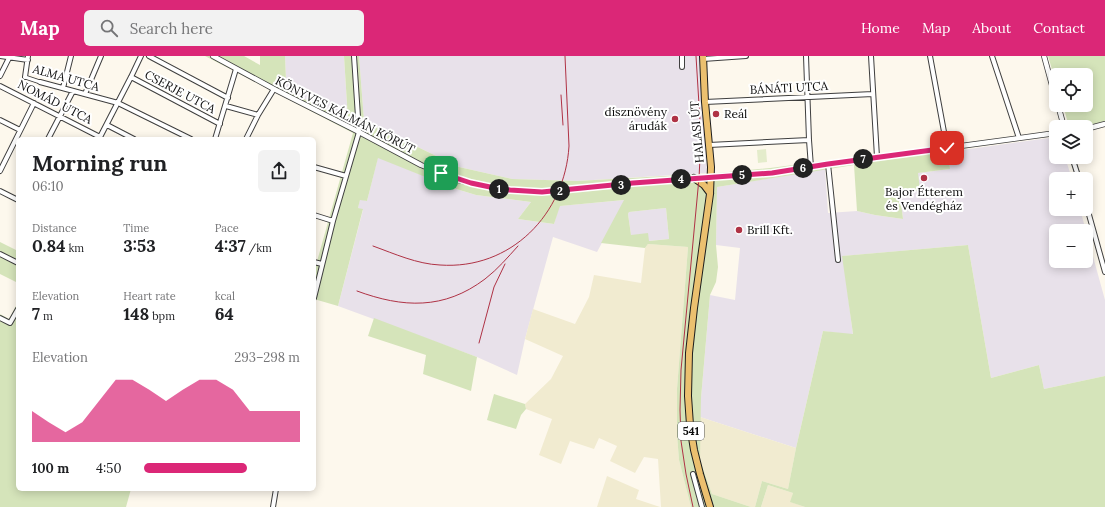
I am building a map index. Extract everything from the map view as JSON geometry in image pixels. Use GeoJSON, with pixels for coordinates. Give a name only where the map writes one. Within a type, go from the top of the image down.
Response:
{"type":"FeatureCollection","features":[{"type":"Feature","properties":{"kind":"main road","name":"HALASI ÚT"},"geometry":{"type":"LineString","coordinates":[[703,57],[711,177],[706,230],[696,285],[689,353],[688,396],[690,425],[694,450],[710,507]]}},
{"type":"Feature","properties":{"kind":"main road"},"geometry":{"type":"LineString","coordinates":[[694,178],[704,185],[710,194]]}},
{"type":"Feature","properties":{"kind":"street"},"geometry":{"type":"LineString","coordinates":[[0,56],[10,57],[0,76]]}},
{"type":"Feature","properties":{"kind":"street"},"geometry":{"type":"LineString","coordinates":[[63,88],[71,56]]}},
{"type":"Feature","properties":{"kind":"street"},"geometry":{"type":"LineString","coordinates":[[85,94],[101,56]]}},
{"type":"Feature","properties":{"kind":"street"},"geometry":{"type":"LineString","coordinates":[[101,137],[141,56]]}},
{"type":"Feature","properties":{"kind":"street"},"geometry":{"type":"LineString","coordinates":[[149,56],[228,98]]}},
{"type":"Feature","properties":{"kind":"street","name":"KÖNYVES KÁLMÁN KÖRÚT"},"geometry":{"type":"LineString","coordinates":[[213,56],[421,165],[471,183],[510,190],[542,192],[694,178],[772,173],[1049,134]]}},
{"type":"Feature","properties":{"kind":"street"},"geometry":{"type":"LineString","coordinates":[[316,290],[333,220],[359,132],[354,56]]}},
{"type":"Feature","properties":{"kind":"street"},"geometry":{"type":"LineString","coordinates":[[682,56],[682,67]]}},
{"type":"Feature","properties":{"kind":"street"},"geometry":{"type":"LineString","coordinates":[[703,57],[746,56]]}},
{"type":"Feature","properties":{"kind":"street"},"geometry":{"type":"LineString","coordinates":[[806,56],[811,167]]}},
{"type":"Feature","properties":{"kind":"street"},"geometry":{"type":"LineString","coordinates":[[871,56],[877,158]]}},
{"type":"Feature","properties":{"kind":"street"},"geometry":{"type":"LineString","coordinates":[[930,56],[947,148]]}},
{"type":"Feature","properties":{"kind":"street"},"geometry":{"type":"LineString","coordinates":[[992,56],[1019,138]]}},
{"type":"Feature","properties":{"kind":"street"},"geometry":{"type":"LineString","coordinates":[[1044,56],[1049,74]]}},
{"type":"Feature","properties":{"kind":"street","name":"ALMA UTCA"},"geometry":{"type":"LineString","coordinates":[[10,57],[28,58],[25,77],[118,103],[187,137]]}},
{"type":"Feature","properties":{"kind":"street"},"geometry":{"type":"LineString","coordinates":[[216,137],[236,69]]}},
{"type":"Feature","properties":{"kind":"street","name":"CSERJE UTCA"},"geometry":{"type":"LineString","coordinates":[[131,77],[220,124]]}},
{"type":"Feature","properties":{"kind":"street","name":"NOMÁD UTCA"},"geometry":{"type":"LineString","coordinates":[[0,86],[98,137]]}},
{"type":"Feature","properties":{"kind":"street"},"geometry":{"type":"LineString","coordinates":[[247,137],[274,89]]}},
{"type":"Feature","properties":{"kind":"street"},"geometry":{"type":"LineString","coordinates":[[49,137],[73,91]]}},
{"type":"Feature","properties":{"kind":"street","name":"BÁNÁTI UTCA"},"geometry":{"type":"LineString","coordinates":[[705,102],[873,94]]}},
{"type":"Feature","properties":{"kind":"street"},"geometry":{"type":"LineString","coordinates":[[17,137],[34,103]]}},
{"type":"Feature","properties":{"kind":"street"},"geometry":{"type":"LineString","coordinates":[[226,106],[258,115]]}},
{"type":"Feature","properties":{"kind":"street"},"geometry":{"type":"LineString","coordinates":[[0,120],[20,130]]}},
{"type":"Feature","properties":{"kind":"street"},"geometry":{"type":"LineString","coordinates":[[1093,127],[1105,124]]}},
{"type":"Feature","properties":{"kind":"street"},"geometry":{"type":"LineString","coordinates":[[107,125],[130,137]]}},
{"type":"Feature","properties":{"kind":"street"},"geometry":{"type":"LineString","coordinates":[[0,171],[16,138]]}},
{"type":"Feature","properties":{"kind":"street"},"geometry":{"type":"LineString","coordinates":[[709,145],[809,140]]}},
{"type":"Feature","properties":{"kind":"street"},"geometry":{"type":"LineString","coordinates":[[828,164],[838,260]]}},
{"type":"Feature","properties":{"kind":"street"},"geometry":{"type":"LineString","coordinates":[[316,168],[346,176]]}},
{"type":"Feature","properties":{"kind":"street"},"geometry":{"type":"LineString","coordinates":[[0,191],[16,197]]}},
{"type":"Feature","properties":{"kind":"street"},"geometry":{"type":"LineString","coordinates":[[316,216],[333,220]]}},
{"type":"Feature","properties":{"kind":"street"},"geometry":{"type":"LineString","coordinates":[[1089,216],[1105,272]]}},
{"type":"Feature","properties":{"kind":"street"},"geometry":{"type":"LineString","coordinates":[[0,254],[16,262]]}},
{"type":"Feature","properties":{"kind":"street"},"geometry":{"type":"LineString","coordinates":[[316,262],[322,264]]}},
{"type":"Feature","properties":{"kind":"street"},"geometry":{"type":"LineString","coordinates":[[0,318],[10,323],[16,312]]}},
{"type":"Feature","properties":{"kind":"street"},"geometry":{"type":"LineString","coordinates":[[693,474],[702,507]]}},
{"type":"Feature","properties":{"kind":"street"},"geometry":{"type":"LineString","coordinates":[[273,507],[276,491]]}},
{"type":"Feature","properties":{"kind":"shaded area"},"geometry":{"type":"Polygon","coordinates":[[[285,56],[344,56],[348,121],[278,87],[283,78],[286,80],[285,56]]]}},
{"type":"Feature","properties":{"kind":"shaded area"},"geometry":{"type":"Polygon","coordinates":[[[359,56],[699,56],[707,173],[577,181],[512,179],[459,167],[364,121],[359,56]]]}},
{"type":"Feature","properties":{"kind":"shaded area"},"geometry":{"type":"Polygon","coordinates":[[[1049,138],[1049,164],[1067,164],[1070,172],[1049,172],[1049,216],[1082,216],[1084,224],[1049,224],[1049,268],[1093,268],[1093,256],[1105,300],[1105,376],[1044,389],[1039,365],[991,378],[968,245],[843,256],[853,335],[823,331],[796,448],[700,417],[710,295],[735,300],[740,248],[716,245],[717,187],[825,169],[828,213],[857,211],[903,219],[900,194],[918,173],[950,169],[948,152],[1049,138]]]}},
{"type":"Feature","properties":{"kind":"shaded area"},"geometry":{"type":"Polygon","coordinates":[[[378,157],[453,188],[476,195],[531,202],[518,219],[554,224],[559,206],[625,200],[597,252],[553,237],[525,339],[517,375],[477,357],[338,306],[363,210],[358,208],[360,199],[367,201],[378,157]]]}},
{"type":"Feature","properties":{"kind":"shaded area"},"geometry":{"type":"Polygon","coordinates":[[[666,208],[669,239],[648,241],[631,235],[629,212],[666,208]]]}},
{"type":"Feature","properties":{"kind":"shaded area"},"geometry":{"type":"Polygon","coordinates":[[[648,244],[688,247],[677,389],[677,435],[679,460],[691,507],[661,507],[658,459],[644,457],[635,473],[610,461],[617,446],[599,438],[594,449],[570,441],[561,464],[539,455],[552,419],[526,409],[525,404],[551,379],[563,356],[525,339],[533,309],[575,324],[589,297],[594,275],[641,283],[645,248],[648,244]]]}},
{"type":"Feature","properties":{"kind":"shaded area"},"geometry":{"type":"Polygon","coordinates":[[[700,417],[796,448],[788,489],[762,481],[755,507],[712,494],[700,460],[700,417]]]}},
{"type":"Feature","properties":{"kind":"shaded area"},"geometry":{"type":"Polygon","coordinates":[[[607,476],[639,490],[636,499],[660,507],[597,507],[607,476]]]}},
{"type":"Feature","properties":{"kind":"shaded area"},"geometry":{"type":"Polygon","coordinates":[[[768,485],[793,493],[791,502],[805,507],[761,507],[768,485]]]}},
{"type":"Feature","properties":{"kind":"green space"},"geometry":{"type":"Polygon","coordinates":[[[205,56],[244,56],[260,65],[260,56],[285,56],[286,80],[283,79],[279,87],[348,120],[344,56],[359,56],[364,121],[459,167],[512,179],[577,181],[718,173],[770,168],[947,145],[950,169],[918,173],[920,190],[900,194],[903,219],[857,211],[854,165],[717,187],[716,245],[718,267],[716,282],[710,295],[701,398],[700,460],[712,494],[751,507],[691,507],[679,460],[677,435],[677,389],[688,247],[648,244],[645,248],[601,243],[624,200],[560,206],[554,224],[518,219],[531,202],[476,195],[453,188],[378,158],[367,201],[360,200],[358,208],[363,209],[338,306],[316,300],[316,265],[353,133],[205,56]],[[666,208],[629,212],[631,235],[648,233],[649,241],[669,239],[666,208]]]}},
{"type":"Feature","properties":{"kind":"green space"},"geometry":{"type":"Polygon","coordinates":[[[1048,56],[1105,56],[1105,121],[1093,124],[1093,120],[1067,120],[1065,112],[1093,112],[1093,68],[1052,68],[1048,56]]]}},
{"type":"Feature","properties":{"kind":"green space"},"geometry":{"type":"Polygon","coordinates":[[[766,149],[767,162],[758,163],[757,150],[766,149]]]}},
{"type":"Feature","properties":{"kind":"green space"},"geometry":{"type":"Polygon","coordinates":[[[0,242],[16,250],[16,282],[0,274],[0,242]]]}},
{"type":"Feature","properties":{"kind":"green space"},"geometry":{"type":"Polygon","coordinates":[[[968,245],[991,378],[1039,365],[1044,389],[1105,376],[1105,507],[805,507],[790,502],[793,493],[768,485],[761,507],[755,507],[762,481],[788,489],[823,331],[853,334],[842,256],[968,245]]]}},
{"type":"Feature","properties":{"kind":"green space"},"geometry":{"type":"Polygon","coordinates":[[[16,306],[16,491],[130,491],[126,507],[0,507],[0,314],[9,319],[16,306]]]}},
{"type":"Feature","properties":{"kind":"green space"},"geometry":{"type":"Polygon","coordinates":[[[374,318],[477,357],[471,391],[423,374],[426,355],[368,336],[374,318]]]}},
{"type":"Feature","properties":{"kind":"green space"},"geometry":{"type":"Polygon","coordinates":[[[494,394],[525,404],[526,409],[521,415],[516,429],[487,420],[494,394]]]}},
{"type":"Feature","properties":{"kind":"railway"},"geometry":{"type":"LineString","coordinates":[[373,246],[423,263],[440,265],[466,264],[490,258],[511,247],[530,233],[545,215],[557,194],[565,171],[569,146],[565,56]]}},
{"type":"Feature","properties":{"kind":"railway"},"geometry":{"type":"LineString","coordinates":[[693,507],[681,441],[680,410],[681,370],[699,178],[701,137],[696,56]]}},
{"type":"Feature","properties":{"kind":"railway"},"geometry":{"type":"LineString","coordinates":[[561,95],[563,125]]}},
{"type":"Feature","properties":{"kind":"railway"},"geometry":{"type":"LineString","coordinates":[[357,291],[374,297],[407,303],[439,301],[470,289],[485,279],[499,267],[518,246]]}},
{"type":"Feature","properties":{"kind":"railway"},"geometry":{"type":"LineString","coordinates":[[479,343],[494,287],[505,264]]}},
{"type":"Feature","properties":{"kind":"place","name":"Reál"},"geometry":{"type":"Point","coordinates":[716,114]}},
{"type":"Feature","properties":{"kind":"place","name":"dísznövény árudák"},"geometry":{"type":"Point","coordinates":[675,119]}},
{"type":"Feature","properties":{"kind":"place","name":"Bajor Étterem és Vendégház"},"geometry":{"type":"Point","coordinates":[924,178]}},
{"type":"Feature","properties":{"kind":"place","name":"Brill Kft."},"geometry":{"type":"Point","coordinates":[739,230]}},
{"type":"Feature","properties":{"kind":"route"},"geometry":{"type":"LineString","coordinates":[[441,173],[458,180],[490,187],[542,192],[633,183],[772,173],[947,148]]}}]}
